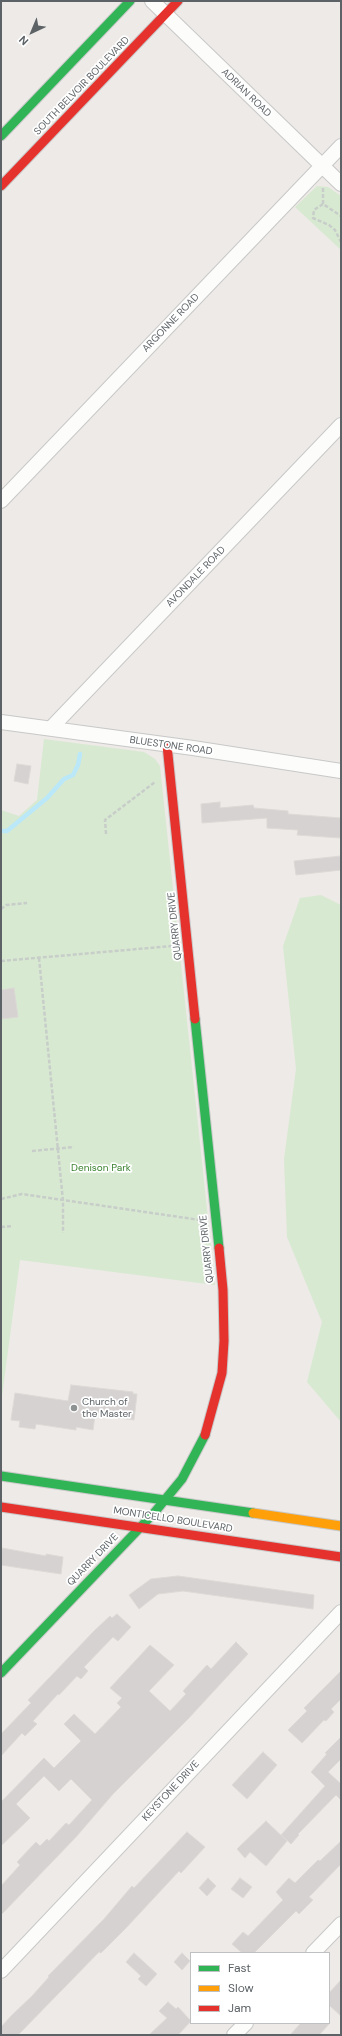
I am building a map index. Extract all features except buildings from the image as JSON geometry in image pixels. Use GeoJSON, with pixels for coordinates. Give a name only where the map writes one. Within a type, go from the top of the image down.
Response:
{"type":"FeatureCollection","features":[{"type":"Feature","properties":{"kind":"street"},"geometry":{"type":"LineString","coordinates":[[1,136],[130,1]]}},
{"type":"Feature","properties":{"kind":"street","name":"ADRIAN ROAD"},"geometry":{"type":"LineString","coordinates":[[152,1],[341,184]]}},
{"type":"Feature","properties":{"kind":"street","name":"SOUTH BELVOIR BOULEVARD"},"geometry":{"type":"LineString","coordinates":[[1,186],[178,1]]}},
{"type":"Feature","properties":{"kind":"street","name":"ARGONNE ROAD"},"geometry":{"type":"LineString","coordinates":[[1,501],[341,146]]}},
{"type":"Feature","properties":{"kind":"street","name":"AVONDALE ROAD"},"geometry":{"type":"LineString","coordinates":[[51,728],[341,425]]}},
{"type":"Feature","properties":{"kind":"street","name":"BLUESTONE ROAD"},"geometry":{"type":"LineString","coordinates":[[1,722],[341,771]]}},
{"type":"Feature","properties":{"kind":"street","name":"QUARRY DRIVE"},"geometry":{"type":"LineString","coordinates":[[1,1673],[166,1500],[185,1474],[207,1430],[222,1373],[224,1342],[223,1290],[167,745]]}},
{"type":"Feature","properties":{"kind":"street","name":"MONTICELLO BOULEVARD"},"geometry":{"type":"LineString","coordinates":[[1,1476],[341,1526]]}},
{"type":"Feature","properties":{"kind":"street","name":"MONTICELLO BOULEVARD"},"geometry":{"type":"LineString","coordinates":[[1,1507],[141,1526],[341,1557]]}},
{"type":"Feature","properties":{"kind":"street","name":"KEYSTONE DRIVE"},"geometry":{"type":"LineString","coordinates":[[1,1970],[341,1612]]}},
{"type":"Feature","properties":{"kind":"street"},"geometry":{"type":"LineString","coordinates":[[314,1952],[341,1924]]}},
{"type":"Feature","properties":{"kind":"street"},"geometry":{"type":"LineString","coordinates":[[234,2035],[245,2024]]}},
{"type":"Feature","properties":{"kind":"path"},"geometry":{"type":"LineString","coordinates":[[323,188],[323,204]]}},
{"type":"Feature","properties":{"kind":"path"},"geometry":{"type":"LineString","coordinates":[[323,204],[341,216]]}},
{"type":"Feature","properties":{"kind":"path"},"geometry":{"type":"LineString","coordinates":[[323,204],[314,210],[313,218],[329,225],[335,230],[341,242]]}},
{"type":"Feature","properties":{"kind":"path"},"geometry":{"type":"LineString","coordinates":[[106,834],[104,820],[157,781]]}},
{"type":"Feature","properties":{"kind":"path"},"geometry":{"type":"LineString","coordinates":[[1,909],[6,905],[27,903]]}},
{"type":"Feature","properties":{"kind":"path"},"geometry":{"type":"LineString","coordinates":[[1,961],[174,946]]}},
{"type":"Feature","properties":{"kind":"path"},"geometry":{"type":"LineString","coordinates":[[39,958],[59,1148],[63,1200],[63,1233]]}},
{"type":"Feature","properties":{"kind":"path"},"geometry":{"type":"LineString","coordinates":[[32,1151],[74,1147]]}},
{"type":"Feature","properties":{"kind":"path"},"geometry":{"type":"LineString","coordinates":[[1,1198],[22,1194],[201,1220]]}},
{"type":"Feature","properties":{"kind":"path"},"geometry":{"type":"LineString","coordinates":[[1,1228],[13,1226]]}},
{"type":"Feature","properties":{"kind":"green space"},"geometry":{"type":"Polygon","coordinates":[[[317,186],[328,187],[341,196],[341,250],[295,207],[317,186]]]}},
{"type":"Feature","properties":{"kind":"green space","name":"Denison Park"},"geometry":{"type":"Polygon","coordinates":[[[44,739],[144,752],[155,759],[160,766],[215,1285],[20,1260],[1,1404],[1,810],[19,816],[37,800],[44,739]]]}},
{"type":"Feature","properties":{"kind":"green space"},"geometry":{"type":"Polygon","coordinates":[[[321,895],[341,905],[341,1422],[307,1382],[322,1322],[287,1237],[284,1159],[296,1069],[283,946],[300,898],[321,895]]]}},
{"type":"Feature","properties":{"kind":"waterway"},"geometry":{"type":"LineString","coordinates":[[1,831],[7,831],[47,798],[64,779],[73,775],[78,765],[80,754]]}},
{"type":"Feature","properties":{"kind":"traffic: fast"},"geometry":{"type":"LineString","coordinates":[[1,136],[130,1]]}},
{"type":"Feature","properties":{"kind":"traffic: fast"},"geometry":{"type":"LineString","coordinates":[[195,1019],[219,1248]]}},
{"type":"Feature","properties":{"kind":"traffic: fast"},"geometry":{"type":"LineString","coordinates":[[1,1673],[154,1513],[182,1479],[205,1435]]}},
{"type":"Feature","properties":{"kind":"traffic: fast"},"geometry":{"type":"LineString","coordinates":[[1,1476],[253,1513]]}},
{"type":"Feature","properties":{"kind":"traffic: slow"},"geometry":{"type":"LineString","coordinates":[[253,1513],[341,1526]]}},
{"type":"Feature","properties":{"kind":"traffic: jam"},"geometry":{"type":"LineString","coordinates":[[1,186],[178,1]]}},
{"type":"Feature","properties":{"kind":"traffic: jam"},"geometry":{"type":"LineString","coordinates":[[167,745],[195,1019]]}},
{"type":"Feature","properties":{"kind":"traffic: jam"},"geometry":{"type":"LineString","coordinates":[[205,1435],[222,1373],[224,1341],[223,1290],[219,1248]]}},
{"type":"Feature","properties":{"kind":"traffic: jam"},"geometry":{"type":"LineString","coordinates":[[1,1507],[341,1557]]}},
{"type":"Feature","properties":{"kind":"place","name":"Church of the Master"},"geometry":{"type":"Point","coordinates":[74,1408]}}]}
